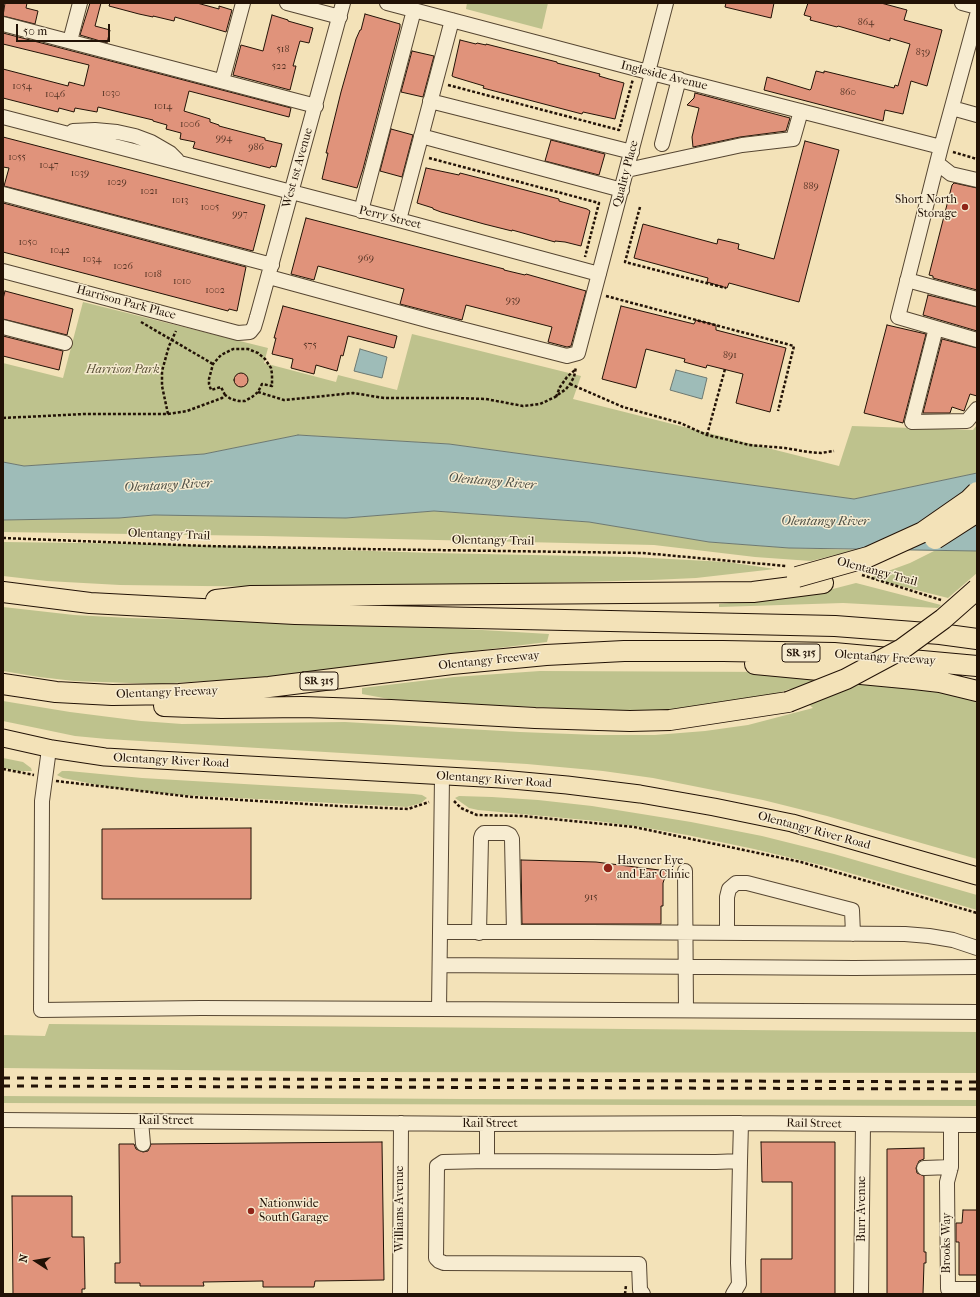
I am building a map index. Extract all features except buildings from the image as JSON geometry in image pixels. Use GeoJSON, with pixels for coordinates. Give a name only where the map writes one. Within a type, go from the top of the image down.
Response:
{"type":"FeatureCollection","features":[{"type":"Feature","properties":{"kind":"highway"},"geometry":{"type":"LineString","coordinates":[[700,594],[794,572],[868,557],[923,532],[969,500],[977,492]]}},
{"type":"Feature","properties":{"kind":"highway"},"geometry":{"type":"LineString","coordinates":[[148,606],[251,596],[700,594],[753,592],[823,583],[872,568],[929,543],[977,512]]}},
{"type":"Feature","properties":{"kind":"highway"},"geometry":{"type":"LineString","coordinates":[[56,692],[165,706],[220,708],[303,707],[535,718],[630,721],[670,720],[788,702],[846,680],[902,649],[943,619],[977,589]]}},
{"type":"Feature","properties":{"kind":"highway"},"geometry":{"type":"LineString","coordinates":[[3,592],[90,602],[295,614],[836,626],[940,634],[977,639]]}},
{"type":"Feature","properties":{"kind":"highway"},"geometry":{"type":"LineString","coordinates":[[624,651],[914,679],[940,682],[977,691]]}},
{"type":"Feature","properties":{"kind":"highway","name":"Olentangy Freeway"},"geometry":{"type":"LineString","coordinates":[[3,684],[56,692],[112,695],[179,694],[269,687],[452,664],[546,655],[624,651],[834,653],[977,666]]}},
{"type":"Feature","properties":{"kind":"main road","name":"Olentangy River Road"},"geometry":{"type":"LineString","coordinates":[[3,738],[49,749],[121,758],[442,777],[501,779],[640,794],[714,807],[792,824],[977,876]]}},
{"type":"Feature","properties":{"kind":"street"},"geometry":{"type":"LineString","coordinates":[[70,41],[80,3]]}},
{"type":"Feature","properties":{"kind":"street"},"geometry":{"type":"LineString","coordinates":[[222,81],[243,3]]}},
{"type":"Feature","properties":{"kind":"street"},"geometry":{"type":"LineString","coordinates":[[287,3],[340,17]]}},
{"type":"Feature","properties":{"kind":"street","name":"West 1st Avenue"},"geometry":{"type":"LineString","coordinates":[[250,332],[254,327],[270,271],[343,3]]}},
{"type":"Feature","properties":{"kind":"street","name":"Ingleside Avenue"},"geometry":{"type":"LineString","coordinates":[[387,3],[650,73],[679,79],[801,112],[941,147]]}},
{"type":"Feature","properties":{"kind":"street","name":"Quality Place"},"geometry":{"type":"LineString","coordinates":[[578,353],[632,152],[666,3]]}},
{"type":"Feature","properties":{"kind":"street"},"geometry":{"type":"LineString","coordinates":[[962,3],[977,7]]}},
{"type":"Feature","properties":{"kind":"street"},"geometry":{"type":"LineString","coordinates":[[361,211],[414,10]]}},
{"type":"Feature","properties":{"kind":"street"},"geometry":{"type":"LineString","coordinates":[[977,15],[941,147],[898,318],[977,340]]}},
{"type":"Feature","properties":{"kind":"street"},"geometry":{"type":"LineString","coordinates":[[399,220],[452,20]]}},
{"type":"Feature","properties":{"kind":"street"},"geometry":{"type":"LineString","coordinates":[[3,24],[316,106]]}},
{"type":"Feature","properties":{"kind":"street"},"geometry":{"type":"LineString","coordinates":[[662,144],[679,79]]}},
{"type":"Feature","properties":{"kind":"street"},"geometry":{"type":"LineString","coordinates":[[430,101],[632,152]]}},
{"type":"Feature","properties":{"kind":"street"},"geometry":{"type":"LineString","coordinates":[[952,108],[977,115]]}},
{"type":"Feature","properties":{"kind":"street"},"geometry":{"type":"LineString","coordinates":[[627,170],[742,145],[793,139],[801,112]]}},
{"type":"Feature","properties":{"kind":"street","name":"Perry Street"},"geometry":{"type":"LineString","coordinates":[[3,117],[64,133],[76,130],[95,130],[117,132],[135,136],[151,142],[170,153],[180,163],[399,220],[598,281]]}},
{"type":"Feature","properties":{"kind":"street"},"geometry":{"type":"LineString","coordinates":[[421,136],[622,190]]}},
{"type":"Feature","properties":{"kind":"street"},"geometry":{"type":"LineString","coordinates":[[937,163],[951,174],[977,180]]}},
{"type":"Feature","properties":{"kind":"street"},"geometry":{"type":"LineString","coordinates":[[3,194],[270,271],[428,321],[567,356],[578,353]]}},
{"type":"Feature","properties":{"kind":"street","name":"Harrison Park Place"},"geometry":{"type":"LineString","coordinates":[[3,271],[238,333],[250,332]]}},
{"type":"Feature","properties":{"kind":"street"},"geometry":{"type":"LineString","coordinates":[[907,280],[977,298]]}},
{"type":"Feature","properties":{"kind":"street"},"geometry":{"type":"LineString","coordinates":[[3,326],[65,343]]}},
{"type":"Feature","properties":{"kind":"street"},"geometry":{"type":"LineString","coordinates":[[936,328],[912,422],[967,421],[977,409]]}},
{"type":"Feature","properties":{"kind":"street"},"geometry":{"type":"LineString","coordinates":[[49,749],[42,801],[41,1010],[201,1008],[977,1012]]}},
{"type":"Feature","properties":{"kind":"street"},"geometry":{"type":"LineString","coordinates":[[439,1009],[442,777]]}},
{"type":"Feature","properties":{"kind":"street"},"geometry":{"type":"LineString","coordinates":[[479,932],[481,838],[484,833],[506,833],[510,835],[512,839],[514,932]]}},
{"type":"Feature","properties":{"kind":"street"},"geometry":{"type":"LineString","coordinates":[[685,871],[686,1010]]}},
{"type":"Feature","properties":{"kind":"street"},"geometry":{"type":"LineString","coordinates":[[727,933],[727,897],[729,888],[736,883],[747,883],[852,910],[853,934]]}},
{"type":"Feature","properties":{"kind":"street"},"geometry":{"type":"LineString","coordinates":[[440,932],[853,934],[929,936],[954,940],[977,948]]}},
{"type":"Feature","properties":{"kind":"street"},"geometry":{"type":"LineString","coordinates":[[440,965],[854,968],[977,967]]}},
{"type":"Feature","properties":{"kind":"street","name":"Rail Street"},"geometry":{"type":"LineString","coordinates":[[3,1120],[487,1124],[741,1123],[977,1125]]}},
{"type":"Feature","properties":{"kind":"street"},"geometry":{"type":"LineString","coordinates":[[141,1121],[142,1144]]}},
{"type":"Feature","properties":{"kind":"street","name":"Williams Avenue"},"geometry":{"type":"LineString","coordinates":[[400,1123],[400,1294]]}},
{"type":"Feature","properties":{"kind":"street"},"geometry":{"type":"LineString","coordinates":[[733,1294],[740,1284],[738,1263],[741,1123]]}},
{"type":"Feature","properties":{"kind":"street"},"geometry":{"type":"LineString","coordinates":[[487,1124],[487,1161]]}},
{"type":"Feature","properties":{"kind":"street","name":"Burr Avenue"},"geometry":{"type":"LineString","coordinates":[[861,1294],[862,1124]]}},
{"type":"Feature","properties":{"kind":"street"},"geometry":{"type":"LineString","coordinates":[[924,1168],[951,1167],[951,1125]]}},
{"type":"Feature","properties":{"kind":"street"},"geometry":{"type":"LineString","coordinates":[[643,1294],[640,1290],[639,1264],[444,1263],[439,1261],[436,1258],[437,1166],[444,1162],[487,1161],[740,1161]]}},
{"type":"Feature","properties":{"kind":"street","name":"Brooks Way"},"geometry":{"type":"LineString","coordinates":[[951,1167],[947,1182],[948,1289],[977,1289]]}},
{"type":"Feature","properties":{"kind":"path"},"geometry":{"type":"LineString","coordinates":[[443,84],[619,130],[633,79]]}},
{"type":"Feature","properties":{"kind":"path"},"geometry":{"type":"LineString","coordinates":[[941,147],[977,159]]}},
{"type":"Feature","properties":{"kind":"path"},"geometry":{"type":"LineString","coordinates":[[424,157],[599,203],[585,256]]}},
{"type":"Feature","properties":{"kind":"path"},"geometry":{"type":"LineString","coordinates":[[640,207],[625,262],[726,288]]}},
{"type":"Feature","properties":{"kind":"path"},"geometry":{"type":"LineString","coordinates":[[598,281],[600,294],[794,346],[778,411]]}},
{"type":"Feature","properties":{"kind":"path"},"geometry":{"type":"LineString","coordinates":[[140,321],[213,364]]}},
{"type":"Feature","properties":{"kind":"path"},"geometry":{"type":"LineString","coordinates":[[168,414],[162,386],[162,371],[165,356],[176,331]]}},
{"type":"Feature","properties":{"kind":"path"},"geometry":{"type":"LineString","coordinates":[[248,348],[258,353],[265,359],[271,368],[273,380],[272,386],[262,384],[258,392],[245,401],[231,399],[226,395],[221,387],[211,390],[209,379],[213,364],[221,355],[233,349],[248,348]]}},
{"type":"Feature","properties":{"kind":"path"},"geometry":{"type":"LineString","coordinates":[[258,392],[284,400],[353,393],[384,398],[486,399],[523,406],[540,404],[556,397],[570,384],[574,377],[578,353]]}},
{"type":"Feature","properties":{"kind":"path"},"geometry":{"type":"LineString","coordinates":[[556,397],[560,387],[576,368]]}},
{"type":"Feature","properties":{"kind":"path"},"geometry":{"type":"LineString","coordinates":[[708,434],[725,369]]}},
{"type":"Feature","properties":{"kind":"path"},"geometry":{"type":"LineString","coordinates":[[570,384],[623,408],[680,423],[708,434],[749,445],[821,453],[834,451]]}},
{"type":"Feature","properties":{"kind":"path"},"geometry":{"type":"LineString","coordinates":[[3,418],[85,414],[168,414],[187,411],[222,398],[226,395]]}},
{"type":"Feature","properties":{"kind":"path","name":"Olentangy Trail"},"geometry":{"type":"LineString","coordinates":[[3,538],[206,546],[643,553],[709,560],[794,572]]}},
{"type":"Feature","properties":{"kind":"path","name":"Olentangy Trail"},"geometry":{"type":"LineString","coordinates":[[855,574],[946,601]]}},
{"type":"Feature","properties":{"kind":"green space"},"geometry":{"type":"Polygon","coordinates":[[[467,3],[548,3],[542,29],[466,9],[467,3]]]}},
{"type":"Feature","properties":{"kind":"green space","name":"Harrison Park"},"geometry":{"type":"Polygon","coordinates":[[[83,302],[268,348],[264,363],[336,382],[338,375],[397,390],[412,334],[581,376],[573,399],[839,466],[852,426],[973,430],[977,425],[977,473],[854,499],[449,444],[298,435],[204,454],[24,466],[3,462],[3,363],[63,378],[83,302]]]}},
{"type":"Feature","properties":{"kind":"green space"},"geometry":{"type":"Polygon","coordinates":[[[434,511],[589,522],[709,542],[789,548],[855,550],[811,561],[755,557],[654,545],[3,532],[3,520],[119,518],[154,515],[346,518],[434,511]]]}},
{"type":"Feature","properties":{"kind":"green space"},"geometry":{"type":"Polygon","coordinates":[[[3,542],[160,544],[433,553],[632,557],[727,562],[775,569],[696,578],[367,588],[120,585],[47,581],[3,576],[3,542]]]}},
{"type":"Feature","properties":{"kind":"green space"},"geometry":{"type":"Polygon","coordinates":[[[934,551],[977,551],[977,573],[948,598],[869,578],[910,563],[934,551]]]}},
{"type":"Feature","properties":{"kind":"green space"},"geometry":{"type":"Polygon","coordinates":[[[856,583],[941,605],[938,608],[843,603],[719,607],[719,604],[776,599],[825,591],[856,583]]]}},
{"type":"Feature","properties":{"kind":"green space"},"geometry":{"type":"Polygon","coordinates":[[[3,607],[74,615],[130,618],[415,626],[549,634],[547,642],[257,678],[157,684],[74,681],[3,671],[3,607]]]}},
{"type":"Feature","properties":{"kind":"green space"},"geometry":{"type":"Polygon","coordinates":[[[540,671],[777,672],[900,682],[977,699],[977,859],[827,816],[763,800],[653,778],[603,771],[527,764],[107,739],[75,736],[3,721],[3,701],[70,712],[141,721],[182,724],[345,722],[520,732],[597,735],[655,735],[705,731],[748,725],[813,708],[790,689],[761,699],[676,710],[626,711],[445,703],[389,699],[362,694],[362,688],[454,677],[540,671]]]}},
{"type":"Feature","properties":{"kind":"green space"},"geometry":{"type":"Polygon","coordinates":[[[3,758],[23,762],[31,768],[32,771],[17,771],[3,768],[3,758]]]}},
{"type":"Feature","properties":{"kind":"green space"},"geometry":{"type":"Polygon","coordinates":[[[62,771],[142,778],[414,794],[422,795],[427,798],[421,803],[407,807],[182,795],[108,787],[63,778],[57,775],[62,771]]]}},
{"type":"Feature","properties":{"kind":"green space"},"geometry":{"type":"Polygon","coordinates":[[[459,796],[538,800],[592,806],[691,822],[762,836],[834,854],[977,895],[977,910],[829,867],[754,849],[635,826],[478,810],[469,808],[455,798],[459,796]]]}},
{"type":"Feature","properties":{"kind":"green space"},"geometry":{"type":"Polygon","coordinates":[[[49,1024],[977,1032],[977,1073],[361,1072],[3,1068],[3,1035],[45,1036],[49,1024]]]}},
{"type":"Feature","properties":{"kind":"green space"},"geometry":{"type":"Polygon","coordinates":[[[3,1096],[977,1100],[977,1106],[3,1103],[3,1096]]]}},
{"type":"Feature","properties":{"kind":"water"},"geometry":{"type":"Polygon","coordinates":[[[360,349],[387,357],[382,378],[354,371],[360,349]]]}},
{"type":"Feature","properties":{"kind":"water"},"geometry":{"type":"Polygon","coordinates":[[[676,370],[707,378],[702,399],[670,390],[676,370]]]}},
{"type":"Feature","properties":{"kind":"water","name":"Olentangy River"},"geometry":{"type":"Polygon","coordinates":[[[298,435],[449,444],[854,499],[977,473],[977,551],[789,548],[709,542],[589,522],[434,511],[346,518],[154,515],[119,518],[3,520],[3,462],[24,466],[204,454],[298,435]]]}},
{"type":"Feature","properties":{"kind":"railway"},"geometry":{"type":"LineString","coordinates":[[3,1078],[977,1082]]}},
{"type":"Feature","properties":{"kind":"railway"},"geometry":{"type":"LineString","coordinates":[[3,1086],[977,1089]]}},
{"type":"Feature","properties":{"kind":"place","name":"Short North Storage"},"geometry":{"type":"Point","coordinates":[965,207]}},
{"type":"Feature","properties":{"kind":"place","name":"Havener Eye and Ear Clinic"},"geometry":{"type":"Point","coordinates":[608,868]}},
{"type":"Feature","properties":{"kind":"place","name":"Nationwide South Garage"},"geometry":{"type":"Point","coordinates":[251,1211]}}]}
